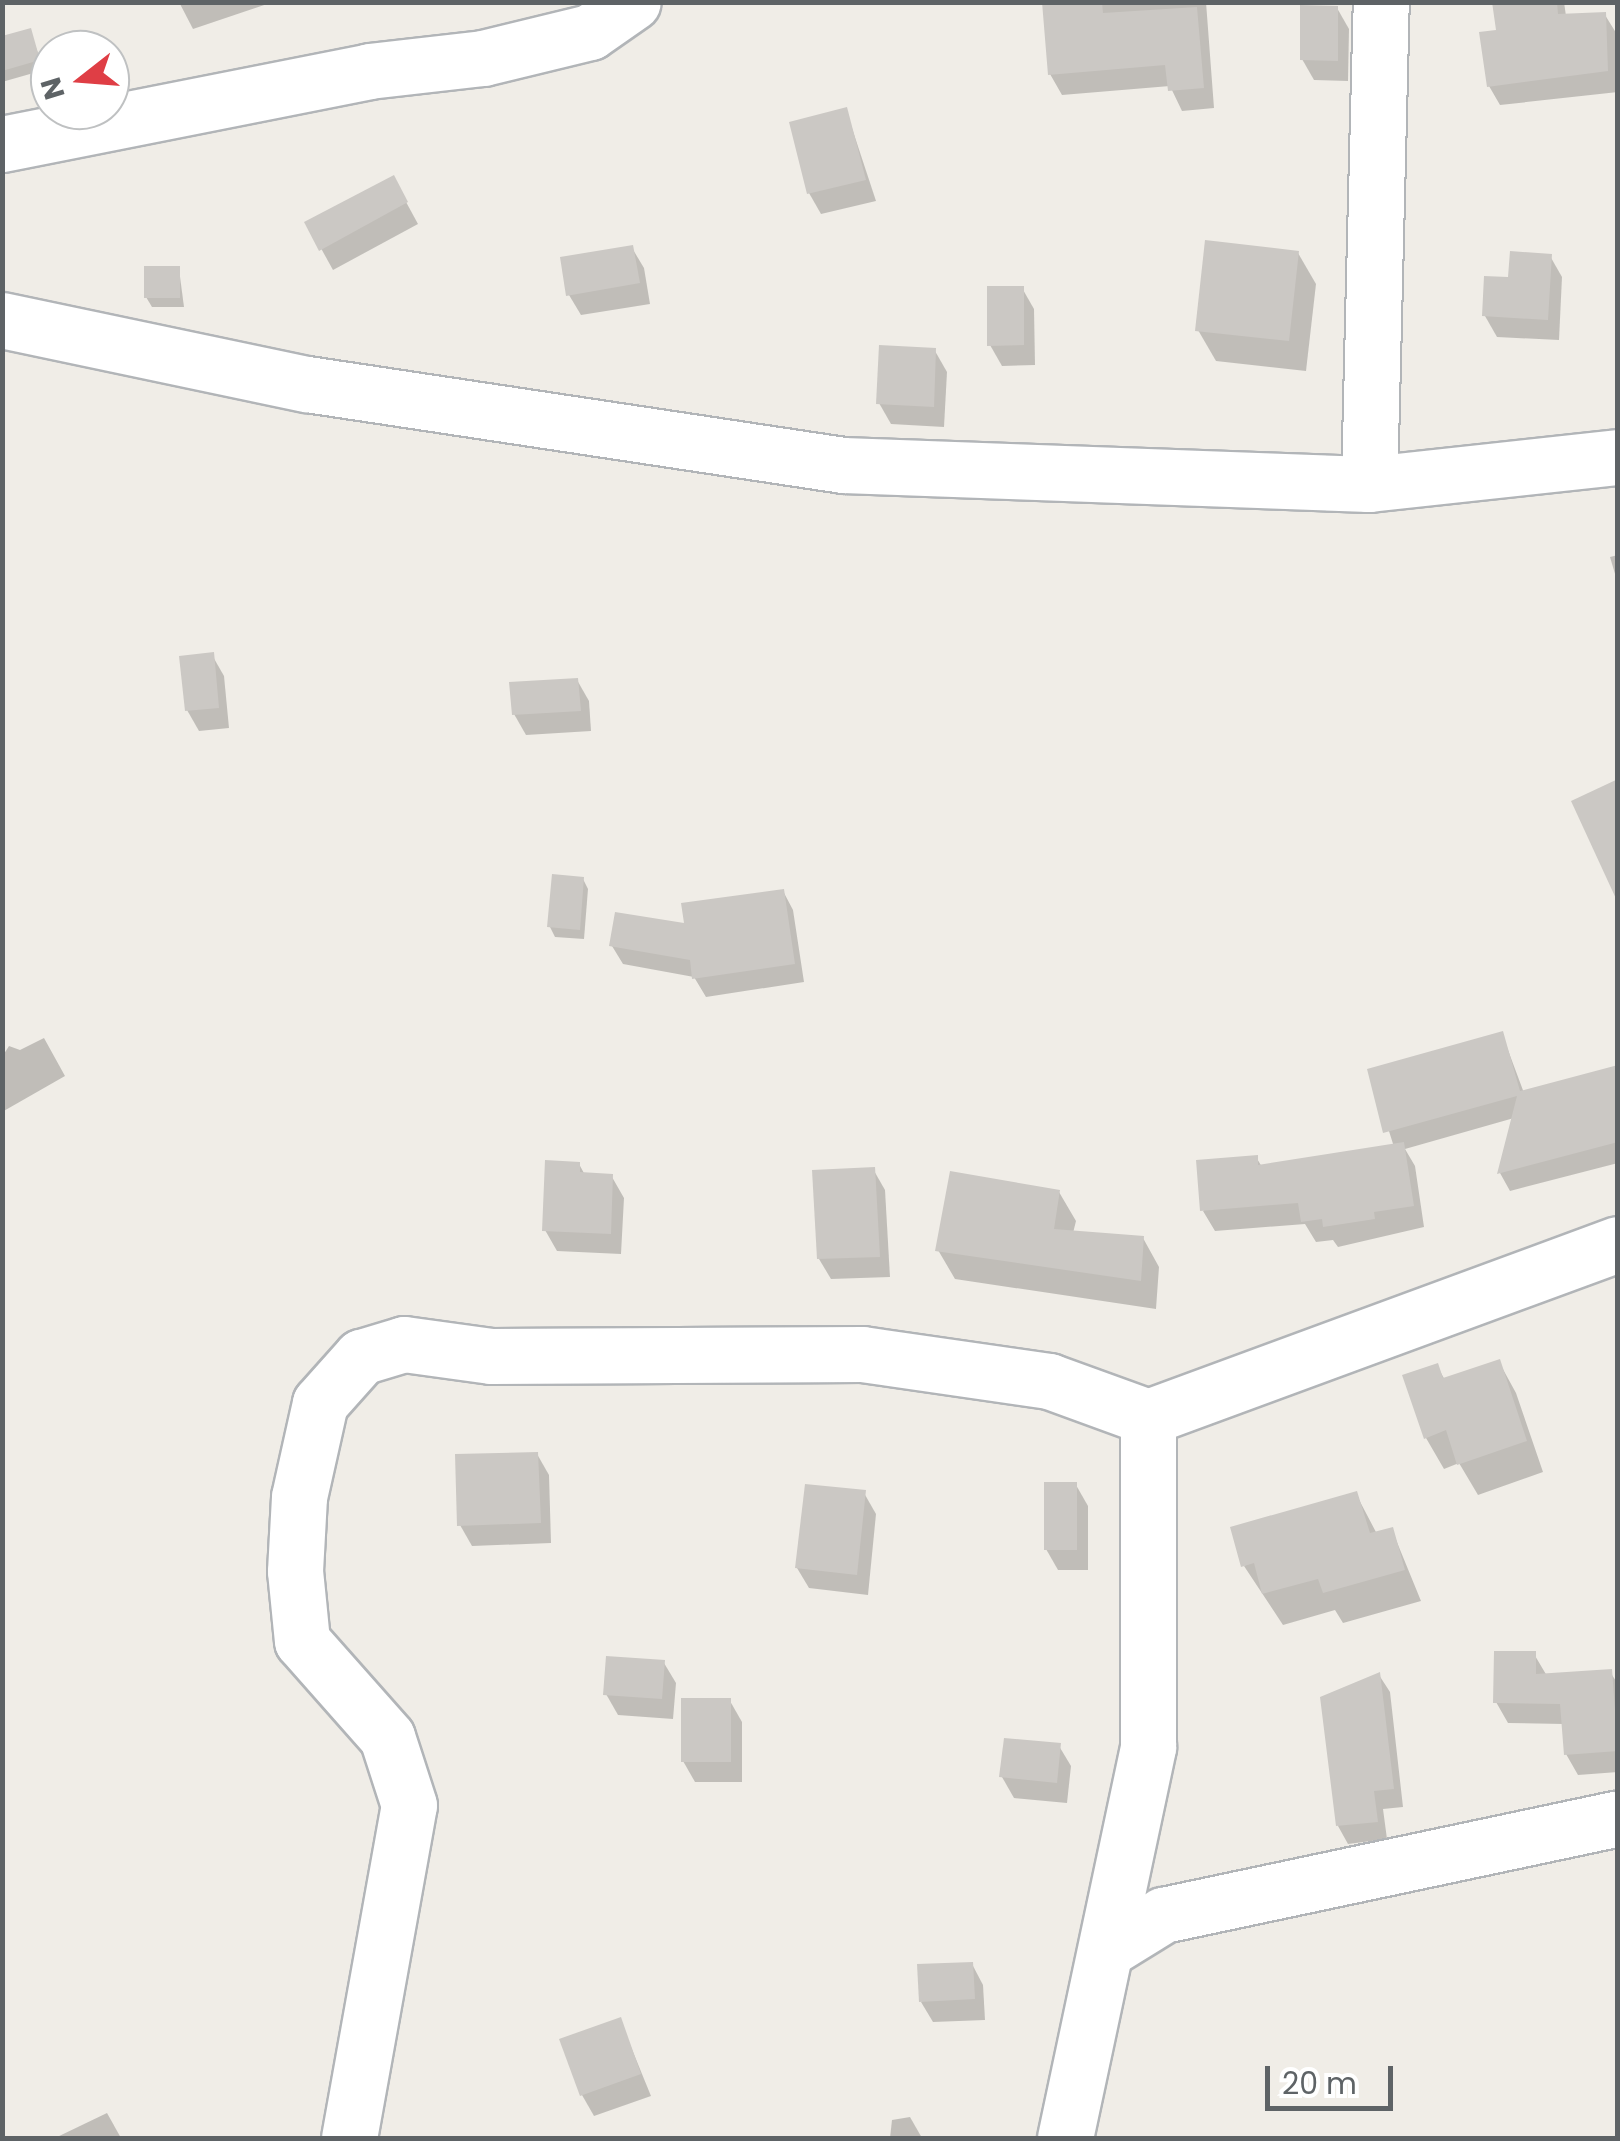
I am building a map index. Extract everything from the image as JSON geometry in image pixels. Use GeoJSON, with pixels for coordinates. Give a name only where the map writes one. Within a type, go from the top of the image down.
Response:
{"type":"FeatureCollection","features":[{"type":"Feature","properties":{"kind":"street"},"geometry":{"type":"LineString","coordinates":[[2,144],[369,71],[482,58],[590,32],[633,2]]}},
{"type":"Feature","properties":{"kind":"street"},"geometry":{"type":"LineString","coordinates":[[1369,484],[1382,2]]}},
{"type":"Feature","properties":{"kind":"street"},"geometry":{"type":"LineString","coordinates":[[2,320],[307,384],[843,465],[1369,484],[1618,457]]}},
{"type":"Feature","properties":{"kind":"street"},"geometry":{"type":"LineString","coordinates":[[349,2138],[409,1805],[387,1737],[302,1640],[295,1570],[299,1496],[320,1403],[361,1357],[404,1344],[491,1356],[862,1354],[1048,1381],[1148,1417],[1618,1244]]}},
{"type":"Feature","properties":{"kind":"street"},"geometry":{"type":"LineString","coordinates":[[1065,2138],[1148,1747],[1148,1417]]}},
{"type":"Feature","properties":{"kind":"street"},"geometry":{"type":"LineString","coordinates":[[1108,1948],[1163,1915],[1618,1818]]}},
{"type":"Feature","properties":{"kind":"building"},"geometry":{"type":"Polygon","coordinates":[[[1042,2],[1102,2],[1103,13],[1197,7],[1204,88],[1168,91],[1165,65],[1048,75],[1042,2]]]}},
{"type":"Feature","properties":{"kind":"building"},"geometry":{"type":"Polygon","coordinates":[[[1492,2],[1557,2],[1558,14],[1606,12],[1608,71],[1487,87],[1479,32],[1496,30],[1492,2]]]}},
{"type":"Feature","properties":{"kind":"building"},"geometry":{"type":"Polygon","coordinates":[[[1300,5],[1338,6],[1338,61],[1300,60],[1300,5]]]}},
{"type":"Feature","properties":{"kind":"building"},"geometry":{"type":"Polygon","coordinates":[[[31,28],[30,63],[2,71],[2,36],[31,28]]]}},
{"type":"Feature","properties":{"kind":"building"},"geometry":{"type":"Polygon","coordinates":[[[847,107],[866,180],[807,194],[789,122],[847,107]]]}},
{"type":"Feature","properties":{"kind":"building"},"geometry":{"type":"Polygon","coordinates":[[[394,175],[408,202],[319,251],[304,222],[394,175]]]}},
{"type":"Feature","properties":{"kind":"building"},"geometry":{"type":"Polygon","coordinates":[[[1205,240],[1299,251],[1289,341],[1195,331],[1205,240]]]}},
{"type":"Feature","properties":{"kind":"building"},"geometry":{"type":"Polygon","coordinates":[[[633,245],[640,283],[566,296],[560,257],[633,245]]]}},
{"type":"Feature","properties":{"kind":"building"},"geometry":{"type":"Polygon","coordinates":[[[1510,251],[1552,254],[1548,320],[1482,316],[1484,276],[1508,277],[1510,251]]]}},
{"type":"Feature","properties":{"kind":"building"},"geometry":{"type":"Polygon","coordinates":[[[144,266],[180,266],[180,298],[144,298],[144,266]]]}},
{"type":"Feature","properties":{"kind":"building"},"geometry":{"type":"Polygon","coordinates":[[[987,286],[1024,286],[1024,345],[987,346],[987,286]]]}},
{"type":"Feature","properties":{"kind":"building"},"geometry":{"type":"Polygon","coordinates":[[[879,345],[936,348],[934,407],[876,404],[879,345]]]}},
{"type":"Feature","properties":{"kind":"building"},"geometry":{"type":"Polygon","coordinates":[[[214,652],[219,708],[185,711],[179,656],[214,652]]]}},
{"type":"Feature","properties":{"kind":"building"},"geometry":{"type":"Polygon","coordinates":[[[578,678],[581,711],[512,715],[509,682],[578,678]]]}},
{"type":"Feature","properties":{"kind":"building"},"geometry":{"type":"Polygon","coordinates":[[[1618,779],[1618,903],[1571,801],[1618,779]]]}},
{"type":"Feature","properties":{"kind":"building"},"geometry":{"type":"Polygon","coordinates":[[[552,874],[584,877],[580,930],[547,927],[552,874]]]}},
{"type":"Feature","properties":{"kind":"building"},"geometry":{"type":"Polygon","coordinates":[[[784,889],[795,964],[692,979],[690,960],[609,946],[615,912],[684,923],[681,903],[784,889]]]}},
{"type":"Feature","properties":{"kind":"building"},"geometry":{"type":"Polygon","coordinates":[[[1503,1031],[1520,1091],[1618,1065],[1618,1142],[1497,1174],[1517,1096],[1383,1133],[1367,1069],[1503,1031]]]}},
{"type":"Feature","properties":{"kind":"building"},"geometry":{"type":"Polygon","coordinates":[[[1404,1142],[1414,1206],[1374,1212],[1375,1219],[1323,1227],[1322,1219],[1301,1222],[1298,1203],[1200,1211],[1196,1160],[1258,1155],[1258,1165],[1404,1142]]]}},
{"type":"Feature","properties":{"kind":"building"},"geometry":{"type":"Polygon","coordinates":[[[545,1160],[580,1162],[580,1172],[613,1174],[611,1234],[542,1231],[545,1160]]]}},
{"type":"Feature","properties":{"kind":"building"},"geometry":{"type":"Polygon","coordinates":[[[875,1167],[880,1257],[817,1259],[812,1170],[875,1167]]]}},
{"type":"Feature","properties":{"kind":"building"},"geometry":{"type":"Polygon","coordinates":[[[950,1171],[1060,1190],[1054,1229],[1144,1236],[1141,1281],[935,1251],[950,1171]]]}},
{"type":"Feature","properties":{"kind":"building"},"geometry":{"type":"Polygon","coordinates":[[[1500,1359],[1527,1441],[1457,1465],[1446,1430],[1424,1439],[1402,1375],[1438,1363],[1443,1378],[1500,1359]]]}},
{"type":"Feature","properties":{"kind":"building"},"geometry":{"type":"Polygon","coordinates":[[[538,1452],[541,1523],[457,1526],[455,1454],[538,1452]]]}},
{"type":"Feature","properties":{"kind":"building"},"geometry":{"type":"Polygon","coordinates":[[[1044,1482],[1077,1482],[1077,1550],[1044,1550],[1044,1482]]]}},
{"type":"Feature","properties":{"kind":"building"},"geometry":{"type":"Polygon","coordinates":[[[805,1484],[866,1490],[857,1575],[795,1568],[805,1484]]]}},
{"type":"Feature","properties":{"kind":"building"},"geometry":{"type":"Polygon","coordinates":[[[1357,1491],[1370,1533],[1393,1527],[1405,1570],[1323,1593],[1318,1579],[1262,1594],[1254,1563],[1241,1567],[1230,1527],[1357,1491]]]}},
{"type":"Feature","properties":{"kind":"building"},"geometry":{"type":"Polygon","coordinates":[[[1494,1651],[1536,1651],[1536,1674],[1612,1669],[1618,1751],[1564,1755],[1560,1704],[1493,1703],[1494,1651]]]}},
{"type":"Feature","properties":{"kind":"building"},"geometry":{"type":"Polygon","coordinates":[[[606,1656],[665,1660],[662,1699],[603,1695],[606,1656]]]}},
{"type":"Feature","properties":{"kind":"building"},"geometry":{"type":"Polygon","coordinates":[[[1380,1672],[1394,1789],[1374,1791],[1378,1822],[1336,1826],[1320,1697],[1380,1672]]]}},
{"type":"Feature","properties":{"kind":"building"},"geometry":{"type":"Polygon","coordinates":[[[681,1698],[731,1698],[731,1762],[681,1762],[681,1698]]]}},
{"type":"Feature","properties":{"kind":"building"},"geometry":{"type":"Polygon","coordinates":[[[1004,1738],[1061,1743],[1057,1783],[999,1777],[1004,1738]]]}},
{"type":"Feature","properties":{"kind":"building"},"geometry":{"type":"Polygon","coordinates":[[[973,1962],[975,1999],[919,2002],[917,1964],[973,1962]]]}},
{"type":"Feature","properties":{"kind":"building"},"geometry":{"type":"Polygon","coordinates":[[[621,2017],[641,2074],[580,2096],[559,2039],[621,2017]]]}}]}
